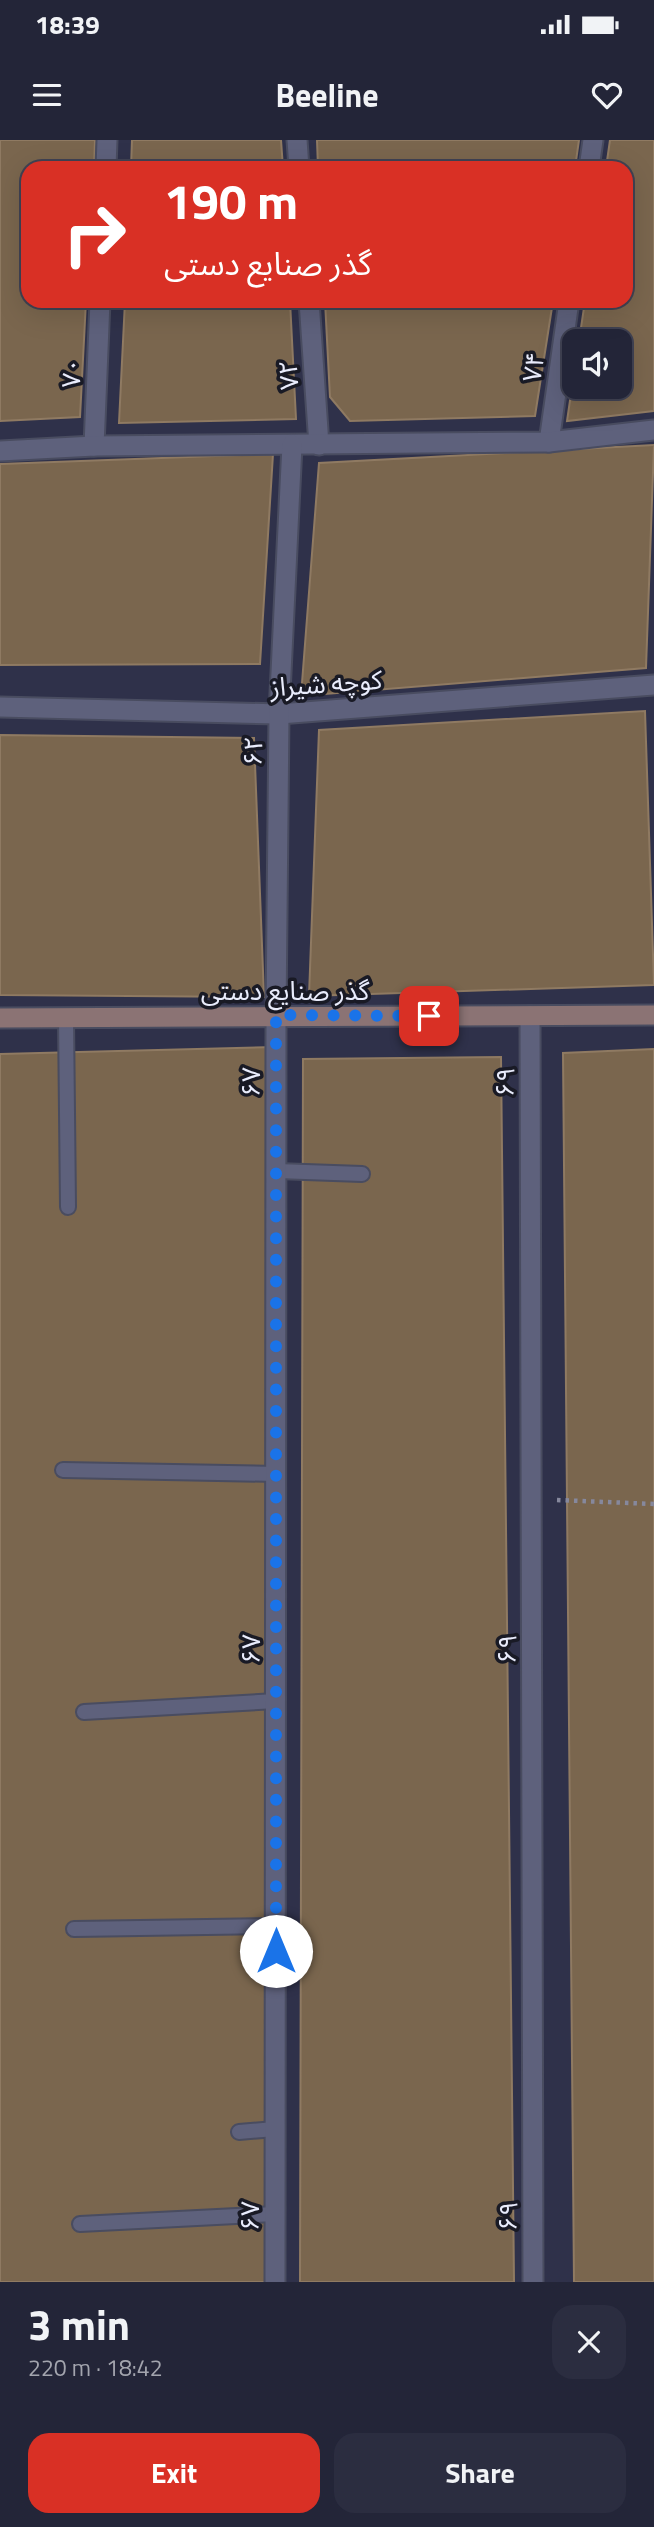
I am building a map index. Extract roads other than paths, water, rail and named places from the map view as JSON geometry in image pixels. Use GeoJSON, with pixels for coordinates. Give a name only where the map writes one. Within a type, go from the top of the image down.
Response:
{"type":"FeatureCollection","features":[{"type":"Feature","properties":{"kind":"main road","name":"گذر صنایع دستی"},"geometry":{"type":"LineString","coordinates":[[0,1018],[654,1015]]}},
{"type":"Feature","properties":{"kind":"street"},"geometry":{"type":"LineString","coordinates":[[106,161],[107,140]]}},
{"type":"Feature","properties":{"kind":"street"},"geometry":{"type":"LineString","coordinates":[[297,140],[298,161]]}},
{"type":"Feature","properties":{"kind":"street"},"geometry":{"type":"LineString","coordinates":[[590,161],[593,140]]}},
{"type":"Feature","properties":{"kind":"street","name":"۷۰"},"geometry":{"type":"LineString","coordinates":[[94,446],[100,308]]}},
{"type":"Feature","properties":{"kind":"street","name":"۷۲"},"geometry":{"type":"LineString","coordinates":[[309,308],[319,445]]}},
{"type":"Feature","properties":{"kind":"street","name":"۷۴"},"geometry":{"type":"LineString","coordinates":[[549,442],[568,308]]}},
{"type":"Feature","properties":{"kind":"street"},"geometry":{"type":"LineString","coordinates":[[0,451],[94,446],[549,442],[654,430]]}},
{"type":"Feature","properties":{"kind":"street","name":"۶۲"},"geometry":{"type":"LineString","coordinates":[[276,1015],[279,714],[292,445]]}},
{"type":"Feature","properties":{"kind":"street","name":"کوچه شیراز"},"geometry":{"type":"LineString","coordinates":[[0,707],[279,714],[654,685]]}},
{"type":"Feature","properties":{"kind":"street","name":"۶۷"},"geometry":{"type":"LineString","coordinates":[[275,2282],[276,1015]]}},
{"type":"Feature","properties":{"kind":"street","name":"۶۹"},"geometry":{"type":"LineString","coordinates":[[530,1016],[533,2282]]}},
{"type":"Feature","properties":{"kind":"lane"},"geometry":{"type":"LineString","coordinates":[[66,1018],[68,1207]]}},
{"type":"Feature","properties":{"kind":"lane"},"geometry":{"type":"LineString","coordinates":[[277,1171],[362,1174]]}},
{"type":"Feature","properties":{"kind":"lane"},"geometry":{"type":"LineString","coordinates":[[63,1470],[276,1474]]}},
{"type":"Feature","properties":{"kind":"lane"},"geometry":{"type":"LineString","coordinates":[[85,1712],[276,1701]]}},
{"type":"Feature","properties":{"kind":"lane"},"geometry":{"type":"LineString","coordinates":[[74,1929],[276,1926]]}},
{"type":"Feature","properties":{"kind":"lane"},"geometry":{"type":"LineString","coordinates":[[239,2132],[275,2129]]}},
{"type":"Feature","properties":{"kind":"lane"},"geometry":{"type":"LineString","coordinates":[[80,2224],[275,2214]]}}]}
